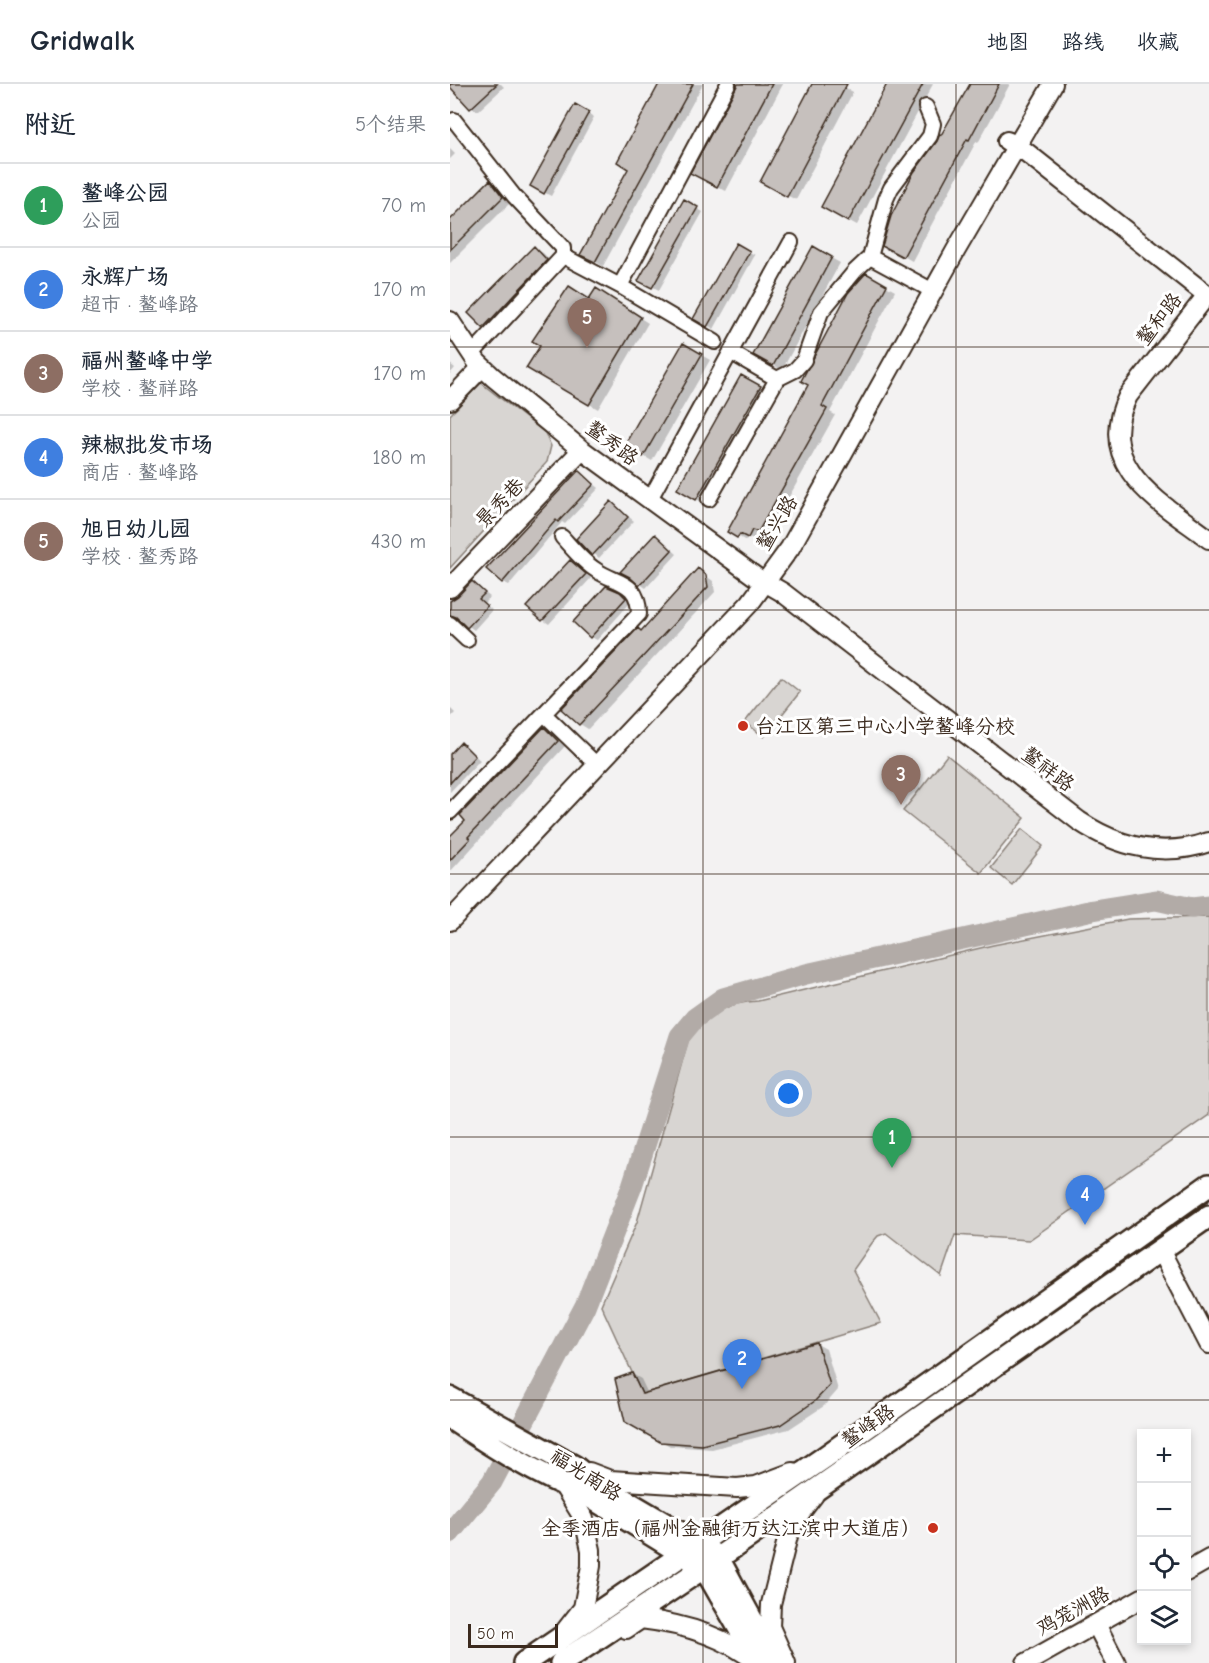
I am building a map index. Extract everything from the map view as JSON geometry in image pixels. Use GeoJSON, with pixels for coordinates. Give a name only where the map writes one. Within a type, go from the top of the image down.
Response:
{"type":"FeatureCollection","features":[{"type":"Feature","properties":{"kind":"main road","name":"鳌兴路"},"geometry":{"type":"LineString","coordinates":[[450,905],[594,763],[750,603],[760,579],[790,548],[928,288],[1012,143],[1040,84]]}},
{"type":"Feature","properties":{"kind":"main road","name":"鳌兴路"},"geometry":{"type":"LineString","coordinates":[[1012,143],[1053,84]]}},
{"type":"Feature","properties":{"kind":"main road","name":"鳌和路"},"geometry":{"type":"LineString","coordinates":[[1012,143],[1208,293],[1128,396],[1122,408],[1118,430],[1125,465],[1136,482],[1209,539]]}},
{"type":"Feature","properties":{"kind":"main road","name":"鳌秀路"},"geometry":{"type":"LineString","coordinates":[[450,321],[476,361],[582,450],[760,579]]}},
{"type":"Feature","properties":{"kind":"main road"},"geometry":{"type":"LineString","coordinates":[[450,400],[476,361]]}},
{"type":"Feature","properties":{"kind":"main road","name":"景秀巷"},"geometry":{"type":"LineString","coordinates":[[450,588],[582,450]]}},
{"type":"Feature","properties":{"kind":"main road","name":"鳌祥路"},"geometry":{"type":"LineString","coordinates":[[760,579],[782,592],[916,697],[1098,834],[1132,846],[1154,850],[1184,848],[1209,842]]}},
{"type":"Feature","properties":{"kind":"main road","name":"鳌兴路"},"geometry":{"type":"LineString","coordinates":[[450,921],[594,763]]}},
{"type":"Feature","properties":{"kind":"main road","name":"鳌峰路"},"geometry":{"type":"LineString","coordinates":[[524,1663],[825,1457],[1209,1185]]}},
{"type":"Feature","properties":{"kind":"main road","name":"鳌峰路"},"geometry":{"type":"LineString","coordinates":[[561,1663],[711,1563],[1209,1215]]}},
{"type":"Feature","properties":{"kind":"main road"},"geometry":{"type":"LineString","coordinates":[[1160,1250],[1209,1344]]}},
{"type":"Feature","properties":{"kind":"main road","name":"福光南路"},"geometry":{"type":"LineString","coordinates":[[450,1398],[575,1467],[711,1563]]}},
{"type":"Feature","properties":{"kind":"main road","name":"福光南路"},"geometry":{"type":"LineString","coordinates":[[450,1418],[488,1443],[563,1485],[584,1493],[692,1549]]}},
{"type":"Feature","properties":{"kind":"main road"},"geometry":{"type":"LineString","coordinates":[[575,1467],[610,1480],[737,1488],[756,1486],[777,1479],[825,1457]]}},
{"type":"Feature","properties":{"kind":"main road"},"geometry":{"type":"LineString","coordinates":[[558,1641],[583,1608],[591,1566],[591,1550],[584,1519],[563,1485]]}},
{"type":"Feature","properties":{"kind":"main road"},"geometry":{"type":"LineString","coordinates":[[786,1663],[770,1627],[771,1604],[786,1540],[793,1524],[822,1485]]}},
{"type":"Feature","properties":{"kind":"main road"},"geometry":{"type":"LineString","coordinates":[[1191,1569],[1209,1559]]}},
{"type":"Feature","properties":{"kind":"main road"},"geometry":{"type":"LineString","coordinates":[[711,1563],[759,1663]]}},
{"type":"Feature","properties":{"kind":"main road"},"geometry":{"type":"LineString","coordinates":[[711,1563],[775,1663]]}},
{"type":"Feature","properties":{"kind":"main road","name":"鸡笼洲路"},"geometry":{"type":"LineString","coordinates":[[1026,1663],[1137,1601]]}},
{"type":"Feature","properties":{"kind":"main road"},"geometry":{"type":"LineString","coordinates":[[574,1663],[641,1619],[670,1624],[719,1639],[746,1653],[759,1663]]}},
{"type":"Feature","properties":{"kind":"main road"},"geometry":{"type":"LineString","coordinates":[[1096,1624],[1116,1663]]}},
{"type":"Feature","properties":{"kind":"street"},"geometry":{"type":"LineString","coordinates":[[620,286],[728,84]]}},
{"type":"Feature","properties":{"kind":"street"},"geometry":{"type":"LineString","coordinates":[[709,499],[777,379],[795,370],[804,360],[821,312],[855,271],[870,257],[891,188],[930,136],[933,124],[926,107]]}},
{"type":"Feature","properties":{"kind":"street"},"geometry":{"type":"LineString","coordinates":[[454,120],[514,196],[563,248],[563,256],[476,361]]}},
{"type":"Feature","properties":{"kind":"street"},"geometry":{"type":"LineString","coordinates":[[650,499],[791,242]]}},
{"type":"Feature","properties":{"kind":"street"},"geometry":{"type":"LineString","coordinates":[[563,256],[620,286],[715,342]]}},
{"type":"Feature","properties":{"kind":"street"},"geometry":{"type":"LineString","coordinates":[[870,257],[928,288]]}},
{"type":"Feature","properties":{"kind":"street"},"geometry":{"type":"LineString","coordinates":[[732,352],[777,379]]}},
{"type":"Feature","properties":{"kind":"street"},"geometry":{"type":"LineString","coordinates":[[450,812],[639,614],[637,599],[629,588],[618,580],[596,571],[562,537]]}},
{"type":"Feature","properties":{"kind":"street"},"geometry":{"type":"LineString","coordinates":[[450,624],[467,640]]}},
{"type":"Feature","properties":{"kind":"street"},"geometry":{"type":"LineString","coordinates":[[544,714],[594,763]]}},
{"type":"Feature","properties":{"kind":"shaded area"},"geometry":{"type":"Polygon","coordinates":[[[481,383],[545,433],[551,446],[547,462],[450,568],[450,415],[481,383]]]}},
{"type":"Feature","properties":{"kind":"shaded area"},"geometry":{"type":"Polygon","coordinates":[[[781,677],[800,692],[764,737],[745,722],[781,677]]]}},
{"type":"Feature","properties":{"kind":"shaded area"},"geometry":{"type":"Polygon","coordinates":[[[947,755],[1025,818],[981,873],[903,811],[947,755]]]}},
{"type":"Feature","properties":{"kind":"shaded area"},"geometry":{"type":"Polygon","coordinates":[[[1022,829],[1043,846],[1012,885],[991,868],[1022,829]]]}},
{"type":"Feature","properties":{"kind":"shaded area"},"geometry":{"type":"Polygon","coordinates":[[[1209,917],[1209,1115],[1029,1240],[955,1235],[941,1276],[886,1233],[878,1236],[853,1270],[881,1323],[642,1394],[601,1305],[637,1222],[688,1041],[710,1017],[737,1004],[993,945],[1128,919],[1209,917]]]}},
{"type":"Feature","properties":{"kind":"building"},"geometry":{"type":"Polygon","coordinates":[[[450,84],[497,84],[470,109],[450,87],[450,84]]]}},
{"type":"Feature","properties":{"kind":"building"},"geometry":{"type":"Polygon","coordinates":[[[659,84],[693,84],[595,262],[580,255],[628,169],[617,162],[659,84]]]}},
{"type":"Feature","properties":{"kind":"building"},"geometry":{"type":"Polygon","coordinates":[[[738,84],[772,84],[717,187],[690,173],[738,84]]]}},
{"type":"Feature","properties":{"kind":"building"},"geometry":{"type":"Polygon","coordinates":[[[812,84],[847,84],[787,197],[760,182],[812,84]]]}},
{"type":"Feature","properties":{"kind":"building"},"geometry":{"type":"Polygon","coordinates":[[[887,84],[923,84],[848,222],[821,207],[887,84]]]}},
{"type":"Feature","properties":{"kind":"building"},"geometry":{"type":"Polygon","coordinates":[[[970,84],[999,84],[903,257],[882,246],[891,216],[914,172],[941,135],[970,84]]]}},
{"type":"Feature","properties":{"kind":"building"},"geometry":{"type":"Polygon","coordinates":[[[575,104],[589,112],[544,194],[530,186],[575,104]]]}},
{"type":"Feature","properties":{"kind":"building"},"geometry":{"type":"Polygon","coordinates":[[[490,180],[503,197],[450,250],[450,220],[490,180]]]}},
{"type":"Feature","properties":{"kind":"building"},"geometry":{"type":"Polygon","coordinates":[[[684,199],[698,207],[652,288],[638,281],[684,199]]]}},
{"type":"Feature","properties":{"kind":"building"},"geometry":{"type":"Polygon","coordinates":[[[736,243],[750,251],[707,327],[693,319],[736,243]]]}},
{"type":"Feature","properties":{"kind":"building"},"geometry":{"type":"Polygon","coordinates":[[[534,246],[547,260],[483,328],[468,313],[534,246]]]}},
{"type":"Feature","properties":{"kind":"building"},"geometry":{"type":"Polygon","coordinates":[[[813,246],[832,257],[773,366],[753,355],[813,246]]]}},
{"type":"Feature","properties":{"kind":"building"},"geometry":{"type":"Polygon","coordinates":[[[866,273],[887,285],[822,406],[827,409],[758,532],[752,530],[748,538],[740,534],[737,538],[727,532],[808,385],[801,381],[848,293],[866,273]]]}},
{"type":"Feature","properties":{"kind":"building"},"geometry":{"type":"Polygon","coordinates":[[[569,286],[589,299],[596,288],[641,317],[589,405],[526,368],[540,346],[532,341],[569,286]]]}},
{"type":"Feature","properties":{"kind":"building"},"geometry":{"type":"Polygon","coordinates":[[[683,343],[702,354],[643,457],[624,446],[683,343]]]}},
{"type":"Feature","properties":{"kind":"building"},"geometry":{"type":"Polygon","coordinates":[[[741,375],[761,386],[696,500],[677,489],[741,375]]]}},
{"type":"Feature","properties":{"kind":"building"},"geometry":{"type":"Polygon","coordinates":[[[579,470],[594,484],[558,522],[556,520],[502,583],[486,569],[579,470]]]}},
{"type":"Feature","properties":{"kind":"building"},"geometry":{"type":"Polygon","coordinates":[[[611,501],[628,517],[592,556],[576,539],[611,501]]]}},
{"type":"Feature","properties":{"kind":"building"},"geometry":{"type":"Polygon","coordinates":[[[655,534],[672,550],[639,586],[630,577],[620,572],[655,534]]]}},
{"type":"Feature","properties":{"kind":"building"},"geometry":{"type":"Polygon","coordinates":[[[570,560],[586,574],[542,621],[526,607],[570,560]]]}},
{"type":"Feature","properties":{"kind":"building"},"geometry":{"type":"Polygon","coordinates":[[[698,568],[706,575],[708,587],[579,725],[561,709],[638,628],[641,631],[698,568]]]}},
{"type":"Feature","properties":{"kind":"building"},"geometry":{"type":"Polygon","coordinates":[[[472,581],[485,593],[479,599],[487,606],[467,628],[456,617],[450,615],[450,601],[472,581]]]}},
{"type":"Feature","properties":{"kind":"building"},"geometry":{"type":"Polygon","coordinates":[[[606,586],[620,592],[626,598],[590,638],[573,622],[606,586]]]}},
{"type":"Feature","properties":{"kind":"building"},"geometry":{"type":"Polygon","coordinates":[[[544,727],[558,741],[468,837],[470,839],[450,860],[450,836],[465,821],[460,815],[544,727]]]}},
{"type":"Feature","properties":{"kind":"building"},"geometry":{"type":"Polygon","coordinates":[[[461,742],[475,756],[450,783],[450,754],[461,742]]]}},
{"type":"Feature","properties":{"kind":"building"},"geometry":{"type":"Polygon","coordinates":[[[817,1343],[830,1385],[815,1401],[780,1425],[702,1445],[660,1442],[625,1422],[615,1379],[632,1373],[642,1394],[817,1343]]]}},
{"type":"Feature","properties":{"kind":"waterway"},"geometry":{"type":"LineString","coordinates":[[450,1533],[492,1482],[585,1306],[632,1186],[680,1036],[695,1018],[723,998],[806,974],[1093,910],[1156,900],[1192,908],[1209,906]]}},
{"type":"Feature","properties":{"kind":"place","name":"旭日幼儿园"},"geometry":{"type":"Point","coordinates":[587,348]}},
{"type":"Feature","properties":{"kind":"place","name":"台江区第三中心小学鳌峰分校"},"geometry":{"type":"Point","coordinates":[743,726]}},
{"type":"Feature","properties":{"kind":"place","name":"福州鳌峰中学"},"geometry":{"type":"Point","coordinates":[901,805]}},
{"type":"Feature","properties":{"kind":"place","name":"鳌峰公园"},"geometry":{"type":"Point","coordinates":[892,1168]}},
{"type":"Feature","properties":{"kind":"place","name":"辣椒批发市场"},"geometry":{"type":"Point","coordinates":[1085,1225]}},
{"type":"Feature","properties":{"kind":"place","name":"永辉广场"},"geometry":{"type":"Point","coordinates":[742,1389]}},
{"type":"Feature","properties":{"kind":"place","name":"全季酒店（福州金融街万达江滨中大道店）"},"geometry":{"type":"Point","coordinates":[933,1528]}}]}
